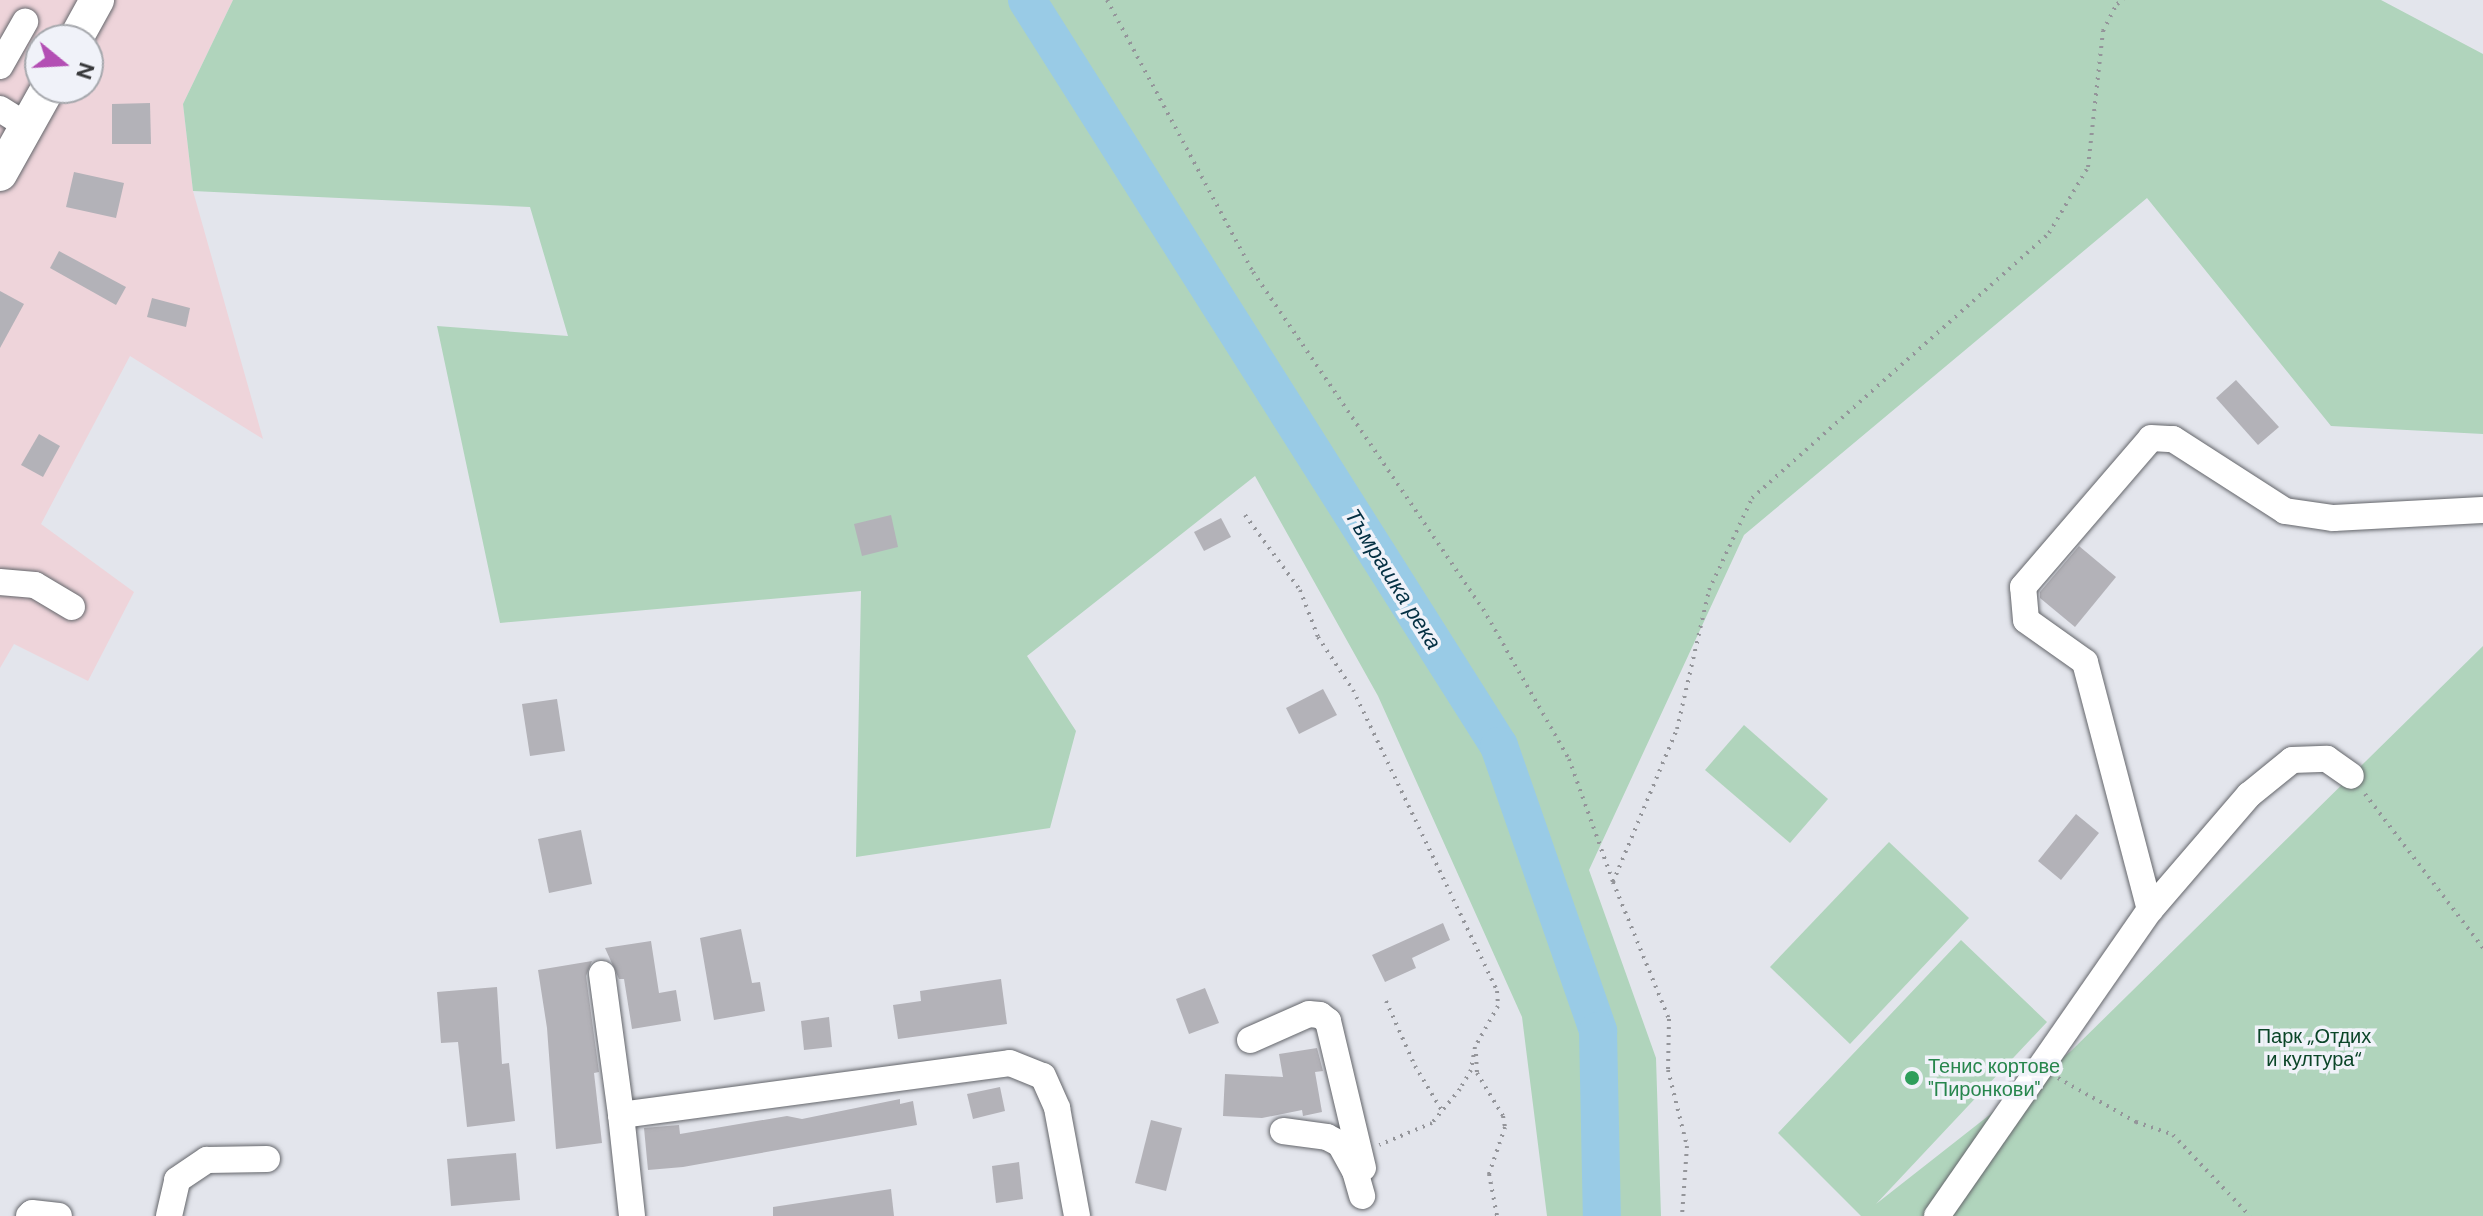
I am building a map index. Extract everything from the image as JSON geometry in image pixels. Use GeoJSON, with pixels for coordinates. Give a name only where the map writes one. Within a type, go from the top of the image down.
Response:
{"type":"FeatureCollection","features":[{"type":"Feature","properties":{"kind":"main road"},"geometry":{"type":"LineString","coordinates":[[80,24],[87,4]]}},
{"type":"Feature","properties":{"kind":"main road"},"geometry":{"type":"LineString","coordinates":[[0,174],[14,117],[29,104]]}},
{"type":"Feature","properties":{"kind":"lane"},"geometry":{"type":"LineString","coordinates":[[0,66],[25,22]]}},
{"type":"Feature","properties":{"kind":"lane"},"geometry":{"type":"LineString","coordinates":[[2150,910],[2085,662],[2026,620],[2023,587],[2151,438],[2173,439],[2285,511],[2333,518],[2483,510]]}},
{"type":"Feature","properties":{"kind":"lane"},"geometry":{"type":"LineString","coordinates":[[0,582],[35,585],[72,607]]}},
{"type":"Feature","properties":{"kind":"lane"},"geometry":{"type":"LineString","coordinates":[[1937,1216],[2150,910],[2249,795],[2292,760],[2327,759],[2351,776]]}},
{"type":"Feature","properties":{"kind":"lane"},"geometry":{"type":"LineString","coordinates":[[602,974],[632,1216]]}},
{"type":"Feature","properties":{"kind":"lane"},"geometry":{"type":"LineString","coordinates":[[1250,1040],[1309,1014],[1320,1015],[1328,1021],[1363,1168]]}},
{"type":"Feature","properties":{"kind":"lane"},"geometry":{"type":"LineString","coordinates":[[621,1115],[1010,1063],[1043,1076],[1057,1108],[1077,1216]]}},
{"type":"Feature","properties":{"kind":"lane"},"geometry":{"type":"LineString","coordinates":[[1283,1131],[1327,1137],[1340,1144],[1355,1171],[1362,1196]]}},
{"type":"Feature","properties":{"kind":"lane"},"geometry":{"type":"LineString","coordinates":[[169,1216],[177,1180],[207,1160],[267,1159]]}},
{"type":"Feature","properties":{"kind":"lane"},"geometry":{"type":"LineString","coordinates":[[29,1216],[59,1216]]}},
{"type":"Feature","properties":{"kind":"path"},"geometry":{"type":"LineString","coordinates":[[1107,0],[1253,272],[1483,609],[1569,759],[1613,882],[1669,1019],[1668,1070],[1687,1146],[1682,1216]]}},
{"type":"Feature","properties":{"kind":"path"},"geometry":{"type":"LineString","coordinates":[[1613,882],[1677,729],[1709,590],[1752,498],[2049,233],[2088,167],[2103,31],[2117,4],[2124,0]]}},
{"type":"Feature","properties":{"kind":"path"},"geometry":{"type":"LineString","coordinates":[[1245,515],[1300,590],[1318,637],[1353,690],[1497,991],[1498,1006],[1475,1047],[1471,1070],[1442,1111],[1432,1123],[1381,1144],[1364,1159],[1363,1168]]}},
{"type":"Feature","properties":{"kind":"path"},"geometry":{"type":"LineString","coordinates":[[2351,776],[2483,948]]}},
{"type":"Feature","properties":{"kind":"path"},"geometry":{"type":"LineString","coordinates":[[1386,1001],[1415,1066],[1442,1111]]}},
{"type":"Feature","properties":{"kind":"path"},"geometry":{"type":"LineString","coordinates":[[1475,1047],[1477,1073],[1503,1116],[1505,1127],[1489,1174],[1497,1216]]}},
{"type":"Feature","properties":{"kind":"path"},"geometry":{"type":"LineString","coordinates":[[2042,1069],[2136,1122],[2173,1135],[2250,1216]]}},
{"type":"Feature","properties":{"kind":"shaded area"},"geometry":{"type":"Polygon","coordinates":[[[0,0],[233,0],[183,104],[193,191],[263,439],[130,356],[41,524],[134,592],[88,681],[14,644],[0,668],[0,0]]]}},
{"type":"Feature","properties":{"kind":"green space"},"geometry":{"type":"Polygon","coordinates":[[[233,0],[2381,0],[2483,54],[2483,434],[2331,426],[2147,198],[1744,535],[1589,870],[1656,1058],[1661,1216],[1547,1216],[1522,1017],[1378,696],[1255,476],[1027,656],[1076,731],[1050,828],[856,857],[861,591],[500,623],[437,326],[568,336],[530,207],[193,191],[183,104],[233,0]]]}},
{"type":"Feature","properties":{"kind":"green space","name":"Парк „Отдих и култура“"},"geometry":{"type":"Polygon","coordinates":[[[2483,646],[2483,1216],[1861,1216],[1778,1133],[1961,940],[2047,1022],[1876,1204],[2071,1051],[2483,646]]]}},
{"type":"Feature","properties":{"kind":"green space"},"geometry":{"type":"Polygon","coordinates":[[[1744,725],[1828,799],[1790,843],[1705,770],[1744,725]]]}},
{"type":"Feature","properties":{"kind":"green space"},"geometry":{"type":"Polygon","coordinates":[[[1889,842],[1969,918],[1850,1044],[1770,967],[1889,842]]]}},
{"type":"Feature","properties":{"kind":"building"},"geometry":{"type":"Polygon","coordinates":[[[150,103],[151,144],[112,144],[112,104],[150,103]]]}},
{"type":"Feature","properties":{"kind":"building"},"geometry":{"type":"Polygon","coordinates":[[[74,172],[124,183],[116,218],[66,207],[74,172]]]}},
{"type":"Feature","properties":{"kind":"building"},"geometry":{"type":"Polygon","coordinates":[[[59,251],[126,287],[116,305],[50,268],[59,251]]]}},
{"type":"Feature","properties":{"kind":"building"},"geometry":{"type":"Polygon","coordinates":[[[0,291],[24,304],[0,348],[0,291]]]}},
{"type":"Feature","properties":{"kind":"building"},"geometry":{"type":"Polygon","coordinates":[[[152,298],[190,308],[186,327],[147,317],[152,298]]]}},
{"type":"Feature","properties":{"kind":"building"},"geometry":{"type":"Polygon","coordinates":[[[2236,380],[2279,427],[2258,445],[2216,398],[2236,380]]]}},
{"type":"Feature","properties":{"kind":"building"},"geometry":{"type":"Polygon","coordinates":[[[39,434],[60,446],[43,477],[21,465],[39,434]]]}},
{"type":"Feature","properties":{"kind":"building"},"geometry":{"type":"Polygon","coordinates":[[[891,515],[898,547],[862,556],[854,524],[891,515]]]}},
{"type":"Feature","properties":{"kind":"building"},"geometry":{"type":"Polygon","coordinates":[[[1221,518],[1231,537],[1204,551],[1194,532],[1221,518]]]}},
{"type":"Feature","properties":{"kind":"building"},"geometry":{"type":"Polygon","coordinates":[[[2079,546],[2116,577],[2075,627],[2040,598],[2040,592],[2079,546]]]}},
{"type":"Feature","properties":{"kind":"building"},"geometry":{"type":"Polygon","coordinates":[[[1323,689],[1337,715],[1299,734],[1286,708],[1323,689]]]}},
{"type":"Feature","properties":{"kind":"building"},"geometry":{"type":"Polygon","coordinates":[[[557,699],[565,751],[530,756],[522,704],[557,699]]]}},
{"type":"Feature","properties":{"kind":"building"},"geometry":{"type":"Polygon","coordinates":[[[2076,814],[2099,833],[2061,880],[2038,861],[2076,814]]]}},
{"type":"Feature","properties":{"kind":"building"},"geometry":{"type":"Polygon","coordinates":[[[581,830],[592,884],[549,893],[538,839],[581,830]]]}},
{"type":"Feature","properties":{"kind":"building"},"geometry":{"type":"Polygon","coordinates":[[[1443,923],[1450,940],[1412,958],[1416,968],[1385,982],[1372,955],[1443,923]]]}},
{"type":"Feature","properties":{"kind":"building"},"geometry":{"type":"Polygon","coordinates":[[[741,929],[752,983],[760,982],[765,1011],[714,1020],[700,938],[741,929]]]}},
{"type":"Feature","properties":{"kind":"building"},"geometry":{"type":"Polygon","coordinates":[[[651,941],[659,993],[676,990],[681,1021],[632,1029],[624,979],[619,979],[605,948],[651,941]]]}},
{"type":"Feature","properties":{"kind":"building"},"geometry":{"type":"Polygon","coordinates":[[[592,961],[586,976],[599,1072],[594,1073],[602,1143],[556,1149],[547,1028],[538,970],[592,961]]]}},
{"type":"Feature","properties":{"kind":"building"},"geometry":{"type":"Polygon","coordinates":[[[1001,979],[1007,1024],[898,1039],[893,1005],[921,1001],[920,991],[1001,979]]]}},
{"type":"Feature","properties":{"kind":"building"},"geometry":{"type":"Polygon","coordinates":[[[497,987],[502,1064],[509,1063],[515,1121],[467,1127],[458,1042],[441,1043],[437,992],[497,987]]]}},
{"type":"Feature","properties":{"kind":"building"},"geometry":{"type":"Polygon","coordinates":[[[1205,988],[1219,1023],[1189,1034],[1176,999],[1205,988]]]}},
{"type":"Feature","properties":{"kind":"building"},"geometry":{"type":"Polygon","coordinates":[[[829,1017],[832,1047],[804,1050],[801,1021],[829,1017]]]}},
{"type":"Feature","properties":{"kind":"building"},"geometry":{"type":"Polygon","coordinates":[[[1317,1048],[1323,1071],[1315,1072],[1322,1112],[1303,1116],[1302,1110],[1262,1118],[1223,1116],[1225,1074],[1283,1077],[1279,1054],[1317,1048]]]}},
{"type":"Feature","properties":{"kind":"building"},"geometry":{"type":"Polygon","coordinates":[[[1000,1087],[1005,1111],[973,1119],[967,1094],[1000,1087]]]}},
{"type":"Feature","properties":{"kind":"building"},"geometry":{"type":"Polygon","coordinates":[[[900,1099],[900,1104],[913,1101],[917,1125],[683,1167],[648,1170],[644,1128],[679,1125],[680,1134],[787,1116],[802,1119],[900,1099]]]}},
{"type":"Feature","properties":{"kind":"building"},"geometry":{"type":"Polygon","coordinates":[[[1151,1120],[1182,1128],[1166,1191],[1135,1183],[1151,1120]]]}},
{"type":"Feature","properties":{"kind":"building"},"geometry":{"type":"Polygon","coordinates":[[[516,1153],[520,1200],[451,1206],[447,1159],[516,1153]]]}},
{"type":"Feature","properties":{"kind":"building"},"geometry":{"type":"Polygon","coordinates":[[[1019,1162],[1023,1199],[996,1203],[992,1166],[1019,1162]]]}},
{"type":"Feature","properties":{"kind":"building"},"geometry":{"type":"Polygon","coordinates":[[[891,1189],[894,1216],[773,1216],[773,1207],[891,1189]]]}},
{"type":"Feature","properties":{"kind":"waterway","name":"Тъмрашка река"},"geometry":{"type":"LineString","coordinates":[[1027,0],[1499,746],[1598,1031],[1602,1216]]}},
{"type":"Feature","properties":{"kind":"place","name":"Тенис кортове \"Пиронкови\""},"geometry":{"type":"Point","coordinates":[1912,1078]}}]}
